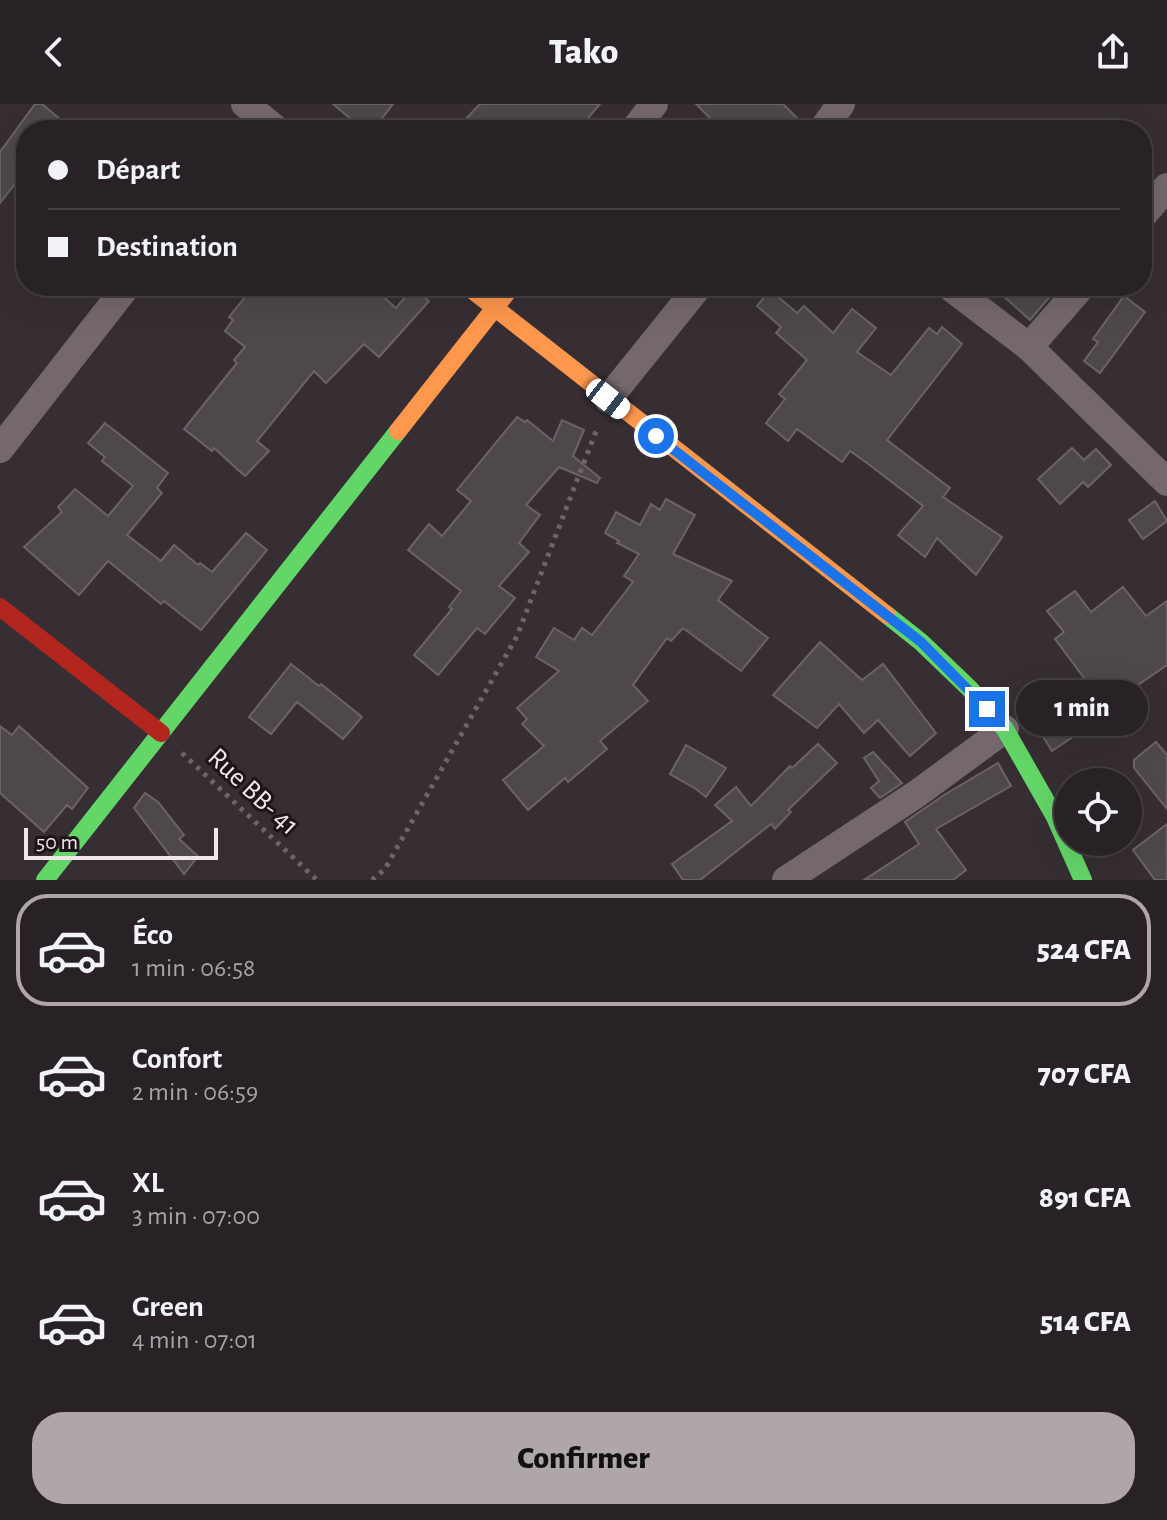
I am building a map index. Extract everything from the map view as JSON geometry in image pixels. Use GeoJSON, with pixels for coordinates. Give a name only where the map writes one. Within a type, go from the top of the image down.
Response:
{"type":"FeatureCollection","features":[{"type":"Feature","properties":{"kind":"street"},"geometry":{"type":"LineString","coordinates":[[642,120],[654,104]]}},
{"type":"Feature","properties":{"kind":"street"},"geometry":{"type":"LineString","coordinates":[[1152,204],[1167,187]]}},
{"type":"Feature","properties":{"kind":"street"},"geometry":{"type":"LineString","coordinates":[[0,449],[119,296]]}},
{"type":"Feature","properties":{"kind":"street"},"geometry":{"type":"LineString","coordinates":[[479,296],[921,642],[970,689],[1005,729],[1055,817],[1083,880]]}},
{"type":"Feature","properties":{"kind":"street"},"geometry":{"type":"LineString","coordinates":[[45,880],[504,296]]}},
{"type":"Feature","properties":{"kind":"street"},"geometry":{"type":"LineString","coordinates":[[608,399],[691,296]]}},
{"type":"Feature","properties":{"kind":"street"},"geometry":{"type":"LineString","coordinates":[[962,296],[1029,347],[1167,482]]}},
{"type":"Feature","properties":{"kind":"street"},"geometry":{"type":"LineString","coordinates":[[1029,347],[1073,296]]}},
{"type":"Feature","properties":{"kind":"street"},"geometry":{"type":"LineString","coordinates":[[0,607],[161,733]]}},
{"type":"Feature","properties":{"kind":"street"},"geometry":{"type":"LineString","coordinates":[[786,880],[918,793],[1005,729]]}},
{"type":"Feature","properties":{"kind":"path"},"geometry":{"type":"LineString","coordinates":[[372,880],[385,869],[517,636],[608,399]]}},
{"type":"Feature","properties":{"kind":"path","name":"Rue BB- 41"},"geometry":{"type":"LineString","coordinates":[[161,733],[317,880]]}},
{"type":"Feature","properties":{"kind":"building"},"geometry":{"type":"Polygon","coordinates":[[[35,104],[42,104],[61,120],[23,120],[35,104]]]}},
{"type":"Feature","properties":{"kind":"building"},"geometry":{"type":"Polygon","coordinates":[[[333,104],[393,104],[381,120],[352,120],[333,104]]]}},
{"type":"Feature","properties":{"kind":"building"},"geometry":{"type":"Polygon","coordinates":[[[480,104],[600,104],[586,120],[465,120],[480,104]]]}},
{"type":"Feature","properties":{"kind":"building"},"geometry":{"type":"Polygon","coordinates":[[[696,104],[783,104],[797,118],[795,120],[711,119],[696,104]]]}},
{"type":"Feature","properties":{"kind":"building"},"geometry":{"type":"Polygon","coordinates":[[[16,130],[16,183],[0,203],[0,152],[16,130]]]}},
{"type":"Feature","properties":{"kind":"building"},"geometry":{"type":"Polygon","coordinates":[[[246,296],[382,296],[396,308],[406,296],[423,296],[429,301],[379,357],[364,344],[326,383],[314,371],[257,441],[269,451],[245,476],[214,448],[212,451],[184,429],[237,363],[234,360],[245,347],[225,331],[233,320],[229,317],[246,296]]]}},
{"type":"Feature","properties":{"kind":"building"},"geometry":{"type":"Polygon","coordinates":[[[765,296],[777,296],[797,313],[804,306],[833,333],[852,309],[876,328],[857,352],[891,375],[929,328],[937,334],[942,327],[962,344],[887,440],[950,488],[943,497],[1002,537],[976,575],[937,538],[925,557],[898,535],[923,506],[867,463],[850,451],[842,462],[797,429],[788,441],[766,423],[785,399],[779,394],[807,360],[776,333],[781,327],[757,306],[765,296]]]}},
{"type":"Feature","properties":{"kind":"building"},"geometry":{"type":"Polygon","coordinates":[[[1003,296],[1050,296],[1030,320],[1003,296]]]}},
{"type":"Feature","properties":{"kind":"building"},"geometry":{"type":"Polygon","coordinates":[[[1124,296],[1145,312],[1100,373],[1084,361],[1098,342],[1093,339],[1124,296]]]}},
{"type":"Feature","properties":{"kind":"building"},"geometry":{"type":"Polygon","coordinates":[[[517,417],[525,422],[527,420],[553,441],[562,420],[584,430],[573,456],[600,478],[597,483],[559,467],[526,505],[540,515],[519,543],[529,552],[499,586],[515,598],[485,634],[477,628],[438,675],[414,655],[452,609],[449,607],[461,591],[408,550],[429,524],[442,536],[471,501],[457,490],[517,417]]]}},
{"type":"Feature","properties":{"kind":"building"},"geometry":{"type":"Polygon","coordinates":[[[105,423],[168,473],[157,488],[162,493],[127,535],[161,561],[174,545],[198,565],[200,563],[212,572],[246,533],[267,550],[201,630],[164,601],[161,604],[108,561],[79,595],[24,547],[62,512],[58,507],[75,489],[108,516],[133,486],[102,461],[105,457],[88,443],[105,423]]]}},
{"type":"Feature","properties":{"kind":"building"},"geometry":{"type":"Polygon","coordinates":[[[1072,448],[1084,460],[1096,449],[1111,465],[1088,487],[1083,482],[1060,504],[1038,479],[1072,448]]]}},
{"type":"Feature","properties":{"kind":"building"},"geometry":{"type":"Polygon","coordinates":[[[666,499],[695,515],[673,554],[732,581],[718,600],[768,638],[741,671],[683,628],[671,641],[667,638],[633,685],[648,701],[600,741],[607,749],[568,782],[565,778],[528,810],[503,780],[544,746],[522,724],[527,719],[517,708],[559,671],[536,657],[554,628],[574,640],[582,628],[592,635],[633,582],[624,576],[639,554],[605,533],[616,512],[640,525],[651,504],[660,510],[666,499]]]}},
{"type":"Feature","properties":{"kind":"building"},"geometry":{"type":"Polygon","coordinates":[[[1155,501],[1167,521],[1143,539],[1129,520],[1155,501]]]}},
{"type":"Feature","properties":{"kind":"building"},"geometry":{"type":"Polygon","coordinates":[[[1123,587],[1146,616],[1167,601],[1167,665],[1110,704],[1114,709],[1052,751],[1042,735],[1095,699],[1087,682],[1055,639],[1064,632],[1047,611],[1075,591],[1091,612],[1123,587]]]}},
{"type":"Feature","properties":{"kind":"building"},"geometry":{"type":"Polygon","coordinates":[[[820,642],[862,680],[883,664],[936,733],[910,756],[878,720],[864,733],[839,704],[817,728],[773,695],[820,642]]]}},
{"type":"Feature","properties":{"kind":"building"},"geometry":{"type":"Polygon","coordinates":[[[291,664],[362,717],[343,739],[297,702],[271,734],[249,717],[291,664]]]}},
{"type":"Feature","properties":{"kind":"building"},"geometry":{"type":"Polygon","coordinates":[[[0,726],[12,735],[19,726],[88,788],[72,809],[67,805],[44,832],[0,793],[0,726]]]}},
{"type":"Feature","properties":{"kind":"building"},"geometry":{"type":"Polygon","coordinates":[[[1156,742],[1167,755],[1167,809],[1142,778],[1142,768],[1134,768],[1134,760],[1156,742]]]}},
{"type":"Feature","properties":{"kind":"building"},"geometry":{"type":"Polygon","coordinates":[[[818,744],[837,763],[788,810],[791,812],[775,829],[771,824],[700,880],[683,880],[672,864],[732,821],[715,805],[736,787],[751,806],[790,766],[792,768],[818,744]]]}},
{"type":"Feature","properties":{"kind":"building"},"geometry":{"type":"Polygon","coordinates":[[[686,745],[726,768],[706,797],[670,774],[686,745]]]}},
{"type":"Feature","properties":{"kind":"building"},"geometry":{"type":"Polygon","coordinates":[[[873,752],[902,783],[880,798],[871,788],[879,781],[864,758],[873,752]]]}},
{"type":"Feature","properties":{"kind":"building"},"geometry":{"type":"Polygon","coordinates":[[[998,763],[1011,786],[936,829],[966,870],[953,880],[864,880],[919,844],[905,822],[998,763]]]}},
{"type":"Feature","properties":{"kind":"building"},"geometry":{"type":"Polygon","coordinates":[[[145,793],[158,802],[184,835],[179,839],[198,856],[184,874],[134,808],[145,793]]]}},
{"type":"Feature","properties":{"kind":"building"},"geometry":{"type":"Polygon","coordinates":[[[1167,824],[1167,880],[1155,880],[1137,856],[1142,856],[1142,843],[1167,824]]]}},
{"type":"Feature","properties":{"kind":"traffic: fast"},"geometry":{"type":"LineString","coordinates":[[45,880],[398,431]]}},
{"type":"Feature","properties":{"kind":"traffic: fast"},"geometry":{"type":"LineString","coordinates":[[887,615],[921,642],[970,689],[1005,729],[1055,817],[1083,880]]}},
{"type":"Feature","properties":{"kind":"traffic: slow"},"geometry":{"type":"LineString","coordinates":[[480,296],[887,615]]}},
{"type":"Feature","properties":{"kind":"traffic: slow"},"geometry":{"type":"LineString","coordinates":[[398,431],[504,296]]}},
{"type":"Feature","properties":{"kind":"traffic: jam"},"geometry":{"type":"LineString","coordinates":[[0,607],[161,733]]}},
{"type":"Feature","properties":{"kind":"route"},"geometry":{"type":"LineString","coordinates":[[656,436],[921,642],[987,709]]}}]}
